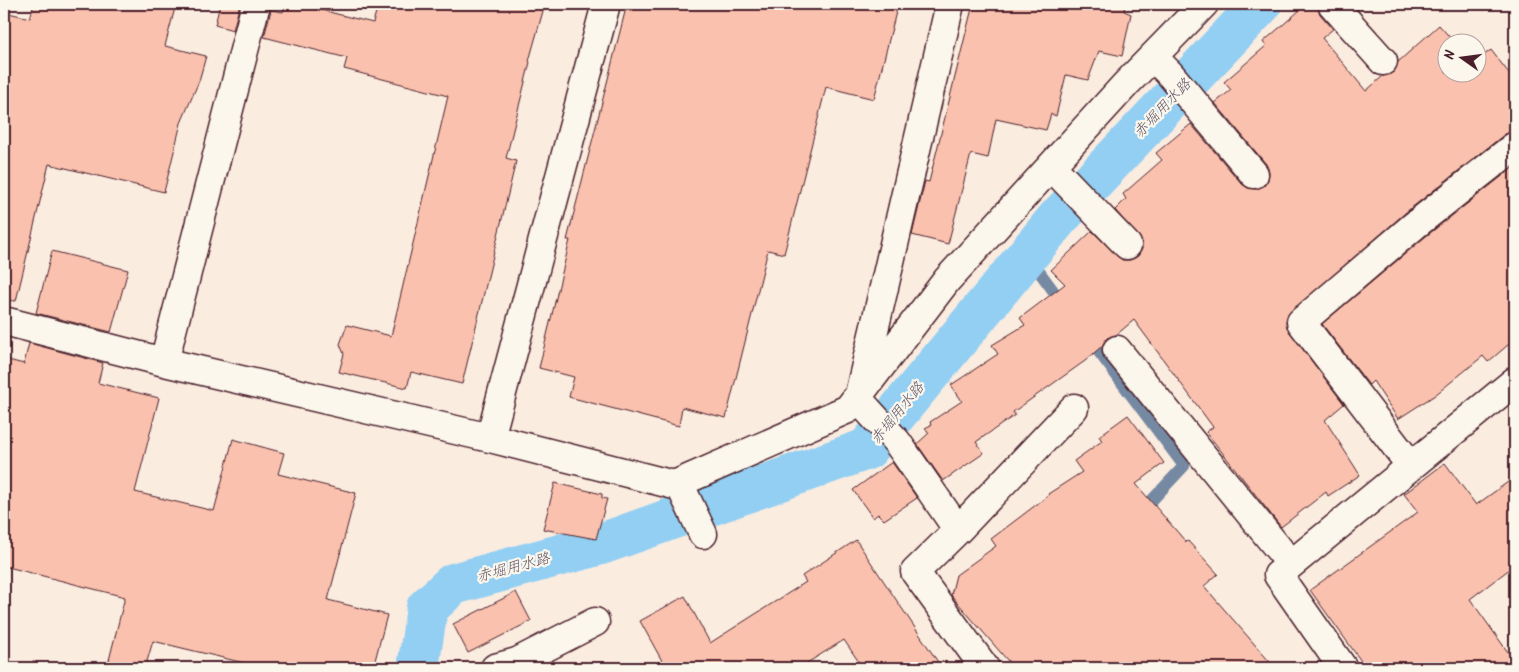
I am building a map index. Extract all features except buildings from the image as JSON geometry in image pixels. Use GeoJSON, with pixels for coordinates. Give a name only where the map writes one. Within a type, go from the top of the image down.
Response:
{"type":"FeatureCollection","features":[{"type":"Feature","properties":{"kind":"street"},"geometry":{"type":"LineString","coordinates":[[164,362],[256,4]]}},
{"type":"Feature","properties":{"kind":"street"},"geometry":{"type":"LineString","coordinates":[[490,438],[606,4]]}},
{"type":"Feature","properties":{"kind":"street"},"geometry":{"type":"LineString","coordinates":[[866,408],[950,4]]}},
{"type":"Feature","properties":{"kind":"street"},"geometry":{"type":"LineString","coordinates":[[866,408],[947,280],[1059,175],[1161,66],[1204,4]]}},
{"type":"Feature","properties":{"kind":"street"},"geometry":{"type":"LineString","coordinates":[[1332,4],[1383,61]]}},
{"type":"Feature","properties":{"kind":"street"},"geometry":{"type":"LineString","coordinates":[[1161,66],[1254,174]]}},
{"type":"Feature","properties":{"kind":"street"},"geometry":{"type":"LineString","coordinates":[[1411,466],[1301,322],[1415,225],[1515,146]]}},
{"type":"Feature","properties":{"kind":"street"},"geometry":{"type":"LineString","coordinates":[[1059,175],[1127,245]]}},
{"type":"Feature","properties":{"kind":"street"},"geometry":{"type":"LineString","coordinates":[[4,320],[164,362],[490,438],[674,485],[683,492],[703,534]]}},
{"type":"Feature","properties":{"kind":"street"},"geometry":{"type":"LineString","coordinates":[[1118,350],[1291,564]]}},
{"type":"Feature","properties":{"kind":"street"},"geometry":{"type":"LineString","coordinates":[[1343,668],[1278,575],[1515,382]]}},
{"type":"Feature","properties":{"kind":"street"},"geometry":{"type":"LineString","coordinates":[[683,492],[848,409],[866,408]]}},
{"type":"Feature","properties":{"kind":"street"},"geometry":{"type":"LineString","coordinates":[[866,408],[897,442],[958,530]]}},
{"type":"Feature","properties":{"kind":"street"},"geometry":{"type":"LineString","coordinates":[[984,668],[915,572],[958,530],[1074,408]]}},
{"type":"Feature","properties":{"kind":"street"},"geometry":{"type":"LineString","coordinates":[[495,668],[517,662],[595,622]]}},
{"type":"Feature","properties":{"kind":"waterway","name":"赤堀用水路"},"geometry":{"type":"LineString","coordinates":[[418,668],[427,608],[453,584],[601,544],[867,449],[1058,218],[1261,4]]}},
{"type":"Feature","properties":{"kind":"waterway"},"geometry":{"type":"LineString","coordinates":[[1027,255],[1063,304]]}},
{"type":"Feature","properties":{"kind":"waterway"},"geometry":{"type":"LineString","coordinates":[[1087,336],[1184,466],[1139,514]]}}]}
